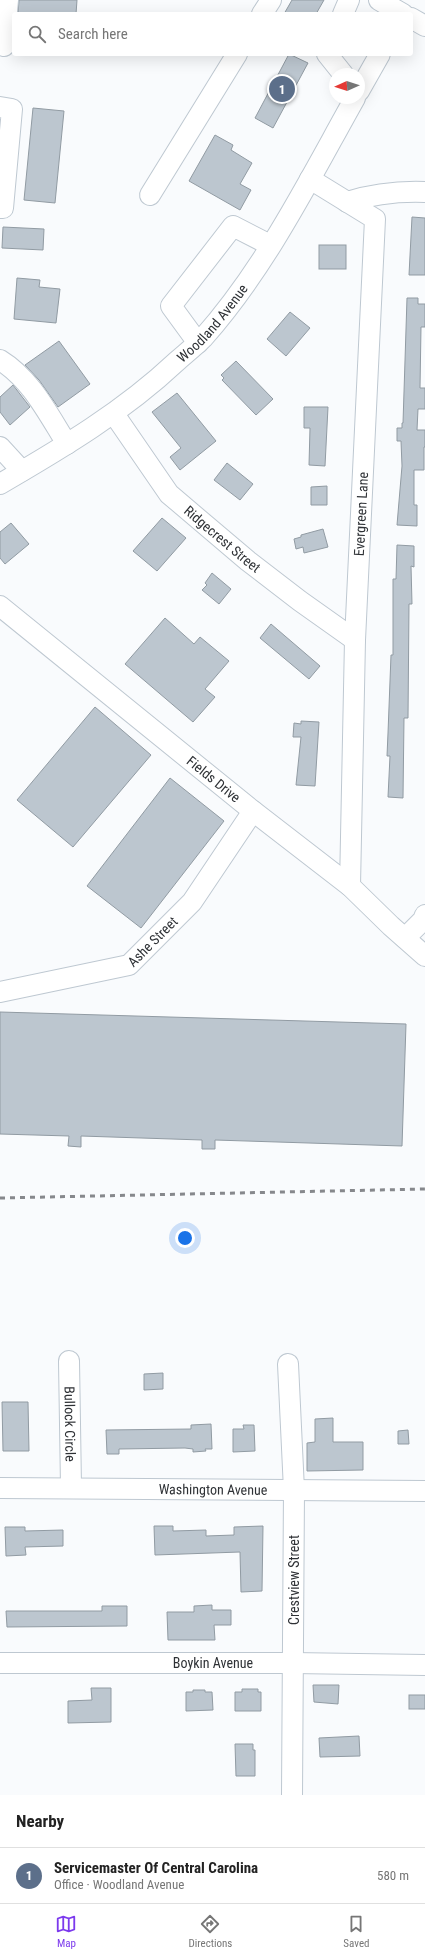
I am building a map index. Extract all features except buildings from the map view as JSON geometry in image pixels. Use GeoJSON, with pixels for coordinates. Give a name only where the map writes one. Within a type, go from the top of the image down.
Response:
{"type":"FeatureCollection","features":[{"type":"Feature","properties":{"kind":"street"},"geometry":{"type":"LineString","coordinates":[[0,45],[4,46],[8,0]]}},
{"type":"Feature","properties":{"kind":"street"},"geometry":{"type":"LineString","coordinates":[[263,12],[271,0]]}},
{"type":"Feature","properties":{"kind":"street"},"geometry":{"type":"LineString","coordinates":[[344,12],[349,0]]}},
{"type":"Feature","properties":{"kind":"street"},"geometry":{"type":"LineString","coordinates":[[379,0],[399,12]]}},
{"type":"Feature","properties":{"kind":"street"},"geometry":{"type":"LineString","coordinates":[[403,12],[410,0]]}},
{"type":"Feature","properties":{"kind":"street"},"geometry":{"type":"LineString","coordinates":[[413,19],[425,26]]}},
{"type":"Feature","properties":{"kind":"street"},"geometry":{"type":"LineString","coordinates":[[150,196],[236,56]]}},
{"type":"Feature","properties":{"kind":"street"},"geometry":{"type":"LineString","coordinates":[[329,56],[338,68]]}},
{"type":"Feature","properties":{"kind":"street","name":"Woodland Avenue"},"geometry":{"type":"LineString","coordinates":[[365,79],[379,56]]}},
{"type":"Feature","properties":{"kind":"street","name":"Woodland Avenue"},"geometry":{"type":"LineString","coordinates":[[0,484],[114,414],[164,374],[198,343],[228,307],[270,245],[310,179],[351,104]]}},
{"type":"Feature","properties":{"kind":"street"},"geometry":{"type":"LineString","coordinates":[[0,107],[12,109],[3,208],[0,208]]}},
{"type":"Feature","properties":{"kind":"street","name":"Evergreen Lane"},"geometry":{"type":"LineString","coordinates":[[310,179],[375,219],[355,640],[350,886]]}},
{"type":"Feature","properties":{"kind":"street"},"geometry":{"type":"LineString","coordinates":[[347,202],[369,195],[405,191],[425,192]]}},
{"type":"Feature","properties":{"kind":"street"},"geometry":{"type":"LineString","coordinates":[[198,343],[171,306],[233,226],[270,245]]}},
{"type":"Feature","properties":{"kind":"street"},"geometry":{"type":"LineString","coordinates":[[0,360],[21,378],[35,393],[67,444]]}},
{"type":"Feature","properties":{"kind":"street","name":"Ridgecrest Street"},"geometry":{"type":"LineString","coordinates":[[114,414],[169,494],[254,565],[300,601],[355,640]]}},
{"type":"Feature","properties":{"kind":"street"},"geometry":{"type":"LineString","coordinates":[[0,447],[22,471]]}},
{"type":"Feature","properties":{"kind":"street","name":"Fields Drive"},"geometry":{"type":"LineString","coordinates":[[0,606],[253,811],[350,886],[425,956]]}},
{"type":"Feature","properties":{"kind":"street","name":"Ashe Street"},"geometry":{"type":"LineString","coordinates":[[0,992],[129,965],[192,902],[253,811]]}},
{"type":"Feature","properties":{"kind":"street"},"geometry":{"type":"LineString","coordinates":[[405,938],[423,920],[425,915]]}},
{"type":"Feature","properties":{"kind":"street","name":"Bullock Circle"},"geometry":{"type":"LineString","coordinates":[[69,1361],[71,1487]]}},
{"type":"Feature","properties":{"kind":"street","name":"Crestview Street"},"geometry":{"type":"LineString","coordinates":[[288,1364],[294,1490],[292,1795]]}},
{"type":"Feature","properties":{"kind":"street","name":"Washington Avenue"},"geometry":{"type":"LineString","coordinates":[[0,1488],[71,1487],[425,1491]]}},
{"type":"Feature","properties":{"kind":"street","name":"Boykin Avenue"},"geometry":{"type":"LineString","coordinates":[[0,1663],[293,1663],[425,1665]]}},
{"type":"Feature","properties":{"kind":"railway"},"geometry":{"type":"LineString","coordinates":[[0,1198],[425,1189]]}},
{"type":"Feature","properties":{"kind":"place","name":"Servicemaster Of Central Carolina"},"geometry":{"type":"Point","coordinates":[282,89]}}]}
